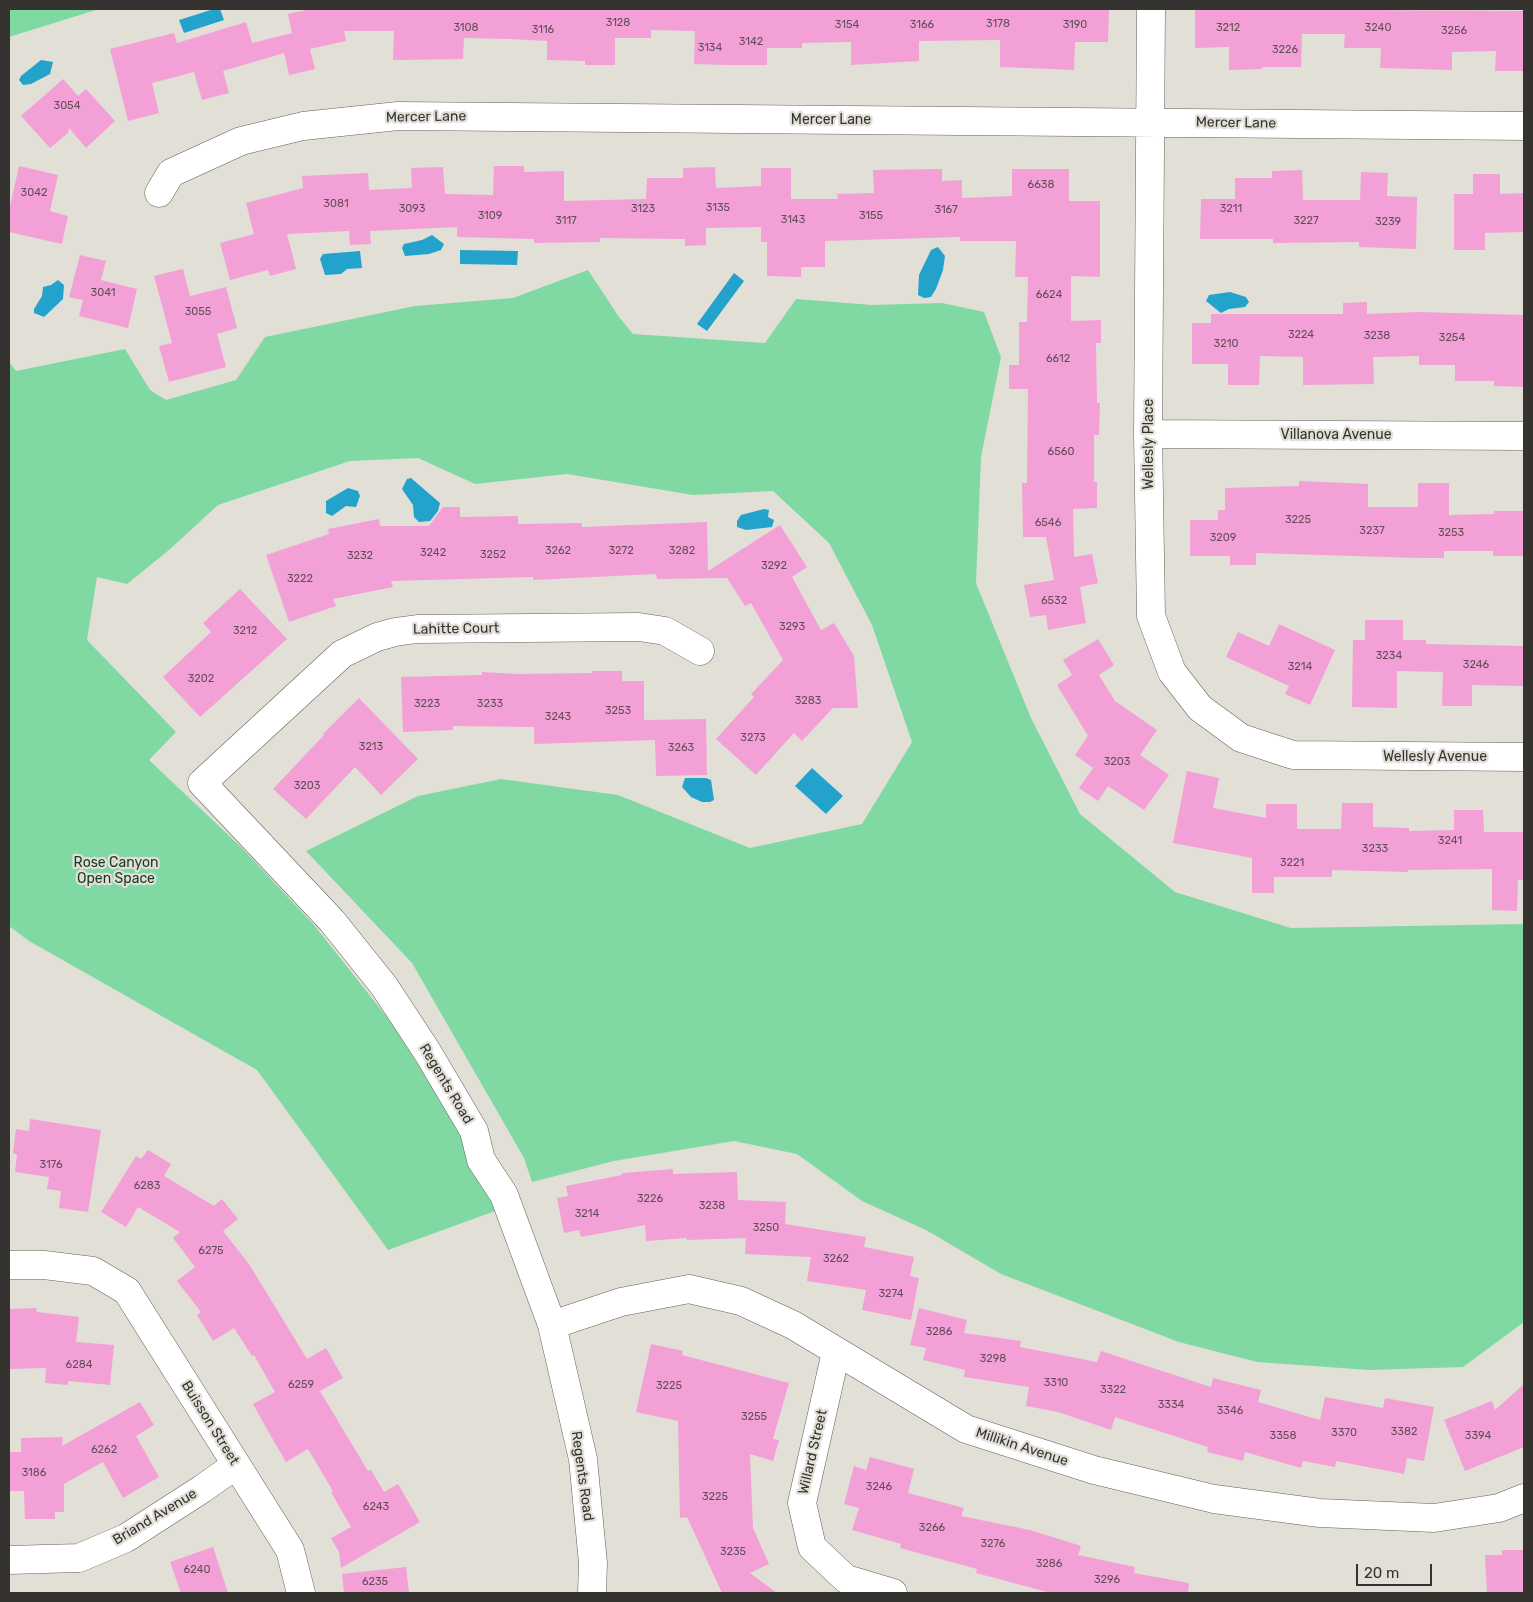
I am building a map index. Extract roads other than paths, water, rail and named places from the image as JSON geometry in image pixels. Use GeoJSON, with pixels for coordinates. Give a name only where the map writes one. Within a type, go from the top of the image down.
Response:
{"type":"FeatureCollection","features":[{"type":"Feature","properties":{"kind":"street","name":"Wellesly Place"},"geometry":{"type":"LineString","coordinates":[[1150,9],[1148,434],[1151,616],[1172,672],[1200,708],[1241,738],[1293,755],[1345,757]]}},
{"type":"Feature","properties":{"kind":"street","name":"Mercer Lane"},"geometry":{"type":"LineString","coordinates":[[159,193],[171,173],[241,141],[303,126],[398,116],[1524,126]]}},
{"type":"Feature","properties":{"kind":"street","name":"Villanova Avenue"},"geometry":{"type":"LineString","coordinates":[[1148,434],[1524,436]]}},
{"type":"Feature","properties":{"kind":"street","name":"Lahitte Court"},"geometry":{"type":"LineString","coordinates":[[202,783],[342,654],[395,632],[416,628],[639,627],[666,631],[700,651]]}},
{"type":"Feature","properties":{"kind":"street","name":"Wellesly Avenue"},"geometry":{"type":"LineString","coordinates":[[1345,757],[1524,758]]}},
{"type":"Feature","properties":{"kind":"street","name":"Regents Road"},"geometry":{"type":"LineString","coordinates":[[202,783],[332,921],[384,986],[428,1053],[474,1132],[481,1160],[504,1195],[552,1325],[583,1459],[593,1563],[592,1593]]}},
{"type":"Feature","properties":{"kind":"street","name":"Buisson Street"},"geometry":{"type":"LineString","coordinates":[[9,1265],[44,1265],[93,1271],[127,1292],[290,1550],[301,1593]]}},
{"type":"Feature","properties":{"kind":"street","name":"Millikin Avenue"},"geometry":{"type":"LineString","coordinates":[[552,1325],[621,1302],[689,1289],[741,1301],[793,1325],[966,1429],[1094,1470],[1214,1500],[1320,1513],[1434,1518],[1499,1508],[1524,1498]]}},
{"type":"Feature","properties":{"kind":"street","name":"Willard Street"},"geometry":{"type":"LineString","coordinates":[[836,1352],[802,1503],[812,1547],[846,1579],[893,1593]]}},
{"type":"Feature","properties":{"kind":"street","name":"Briand Avenue"},"geometry":{"type":"LineString","coordinates":[[9,1560],[80,1558],[126,1538],[236,1465]]}},
{"type":"Feature","properties":{"kind":"water"},"geometry":{"type":"Polygon","coordinates":[[[214,9],[220,9],[224,20],[184,33],[179,20],[214,9]]]}},
{"type":"Feature","properties":{"kind":"water"},"geometry":{"type":"Polygon","coordinates":[[[41,60],[53,62],[50,74],[31,84],[23,85],[19,80],[21,76],[41,60]]]}},
{"type":"Feature","properties":{"kind":"water"},"geometry":{"type":"Polygon","coordinates":[[[432,235],[444,244],[441,250],[429,254],[405,256],[402,248],[404,244],[422,240],[432,235]]]}},
{"type":"Feature","properties":{"kind":"water"},"geometry":{"type":"Polygon","coordinates":[[[938,247],[945,256],[943,270],[931,297],[924,298],[918,295],[919,275],[931,250],[938,247]]]}},
{"type":"Feature","properties":{"kind":"water"},"geometry":{"type":"Polygon","coordinates":[[[460,250],[518,251],[517,265],[460,264],[460,250]]]}},
{"type":"Feature","properties":{"kind":"water"},"geometry":{"type":"Polygon","coordinates":[[[360,251],[362,268],[347,269],[341,274],[325,275],[320,259],[323,254],[360,251]]]}},
{"type":"Feature","properties":{"kind":"water"},"geometry":{"type":"Polygon","coordinates":[[[734,273],[744,281],[707,331],[697,324],[734,273]]]}},
{"type":"Feature","properties":{"kind":"water"},"geometry":{"type":"Polygon","coordinates":[[[58,280],[64,285],[63,299],[44,317],[34,313],[34,309],[42,296],[43,287],[51,285],[58,280]]]}},
{"type":"Feature","properties":{"kind":"water"},"geometry":{"type":"Polygon","coordinates":[[[1230,292],[1246,297],[1249,302],[1245,307],[1229,309],[1221,313],[1206,301],[1209,295],[1230,292]]]}},
{"type":"Feature","properties":{"kind":"water"},"geometry":{"type":"Polygon","coordinates":[[[411,478],[440,503],[438,511],[430,521],[419,522],[414,517],[413,505],[402,489],[407,479],[411,478]]]}},
{"type":"Feature","properties":{"kind":"water"},"geometry":{"type":"Polygon","coordinates":[[[348,488],[358,491],[360,496],[356,507],[346,506],[332,516],[326,513],[326,501],[348,488]]]}},
{"type":"Feature","properties":{"kind":"water"},"geometry":{"type":"Polygon","coordinates":[[[764,509],[769,510],[768,517],[774,520],[772,527],[746,530],[737,527],[737,521],[741,515],[764,509]]]}},
{"type":"Feature","properties":{"kind":"water"},"geometry":{"type":"Polygon","coordinates":[[[812,768],[843,796],[826,814],[795,786],[812,768]]]}},
{"type":"Feature","properties":{"kind":"water"},"geometry":{"type":"Polygon","coordinates":[[[685,778],[706,778],[711,780],[714,800],[702,802],[691,797],[682,787],[685,778]]]}},
{"type":"Feature","properties":{"kind":"park label","name":"Rose Canyon Open Space"},"geometry":{"type":"Point","coordinates":[116,872]}}]}
